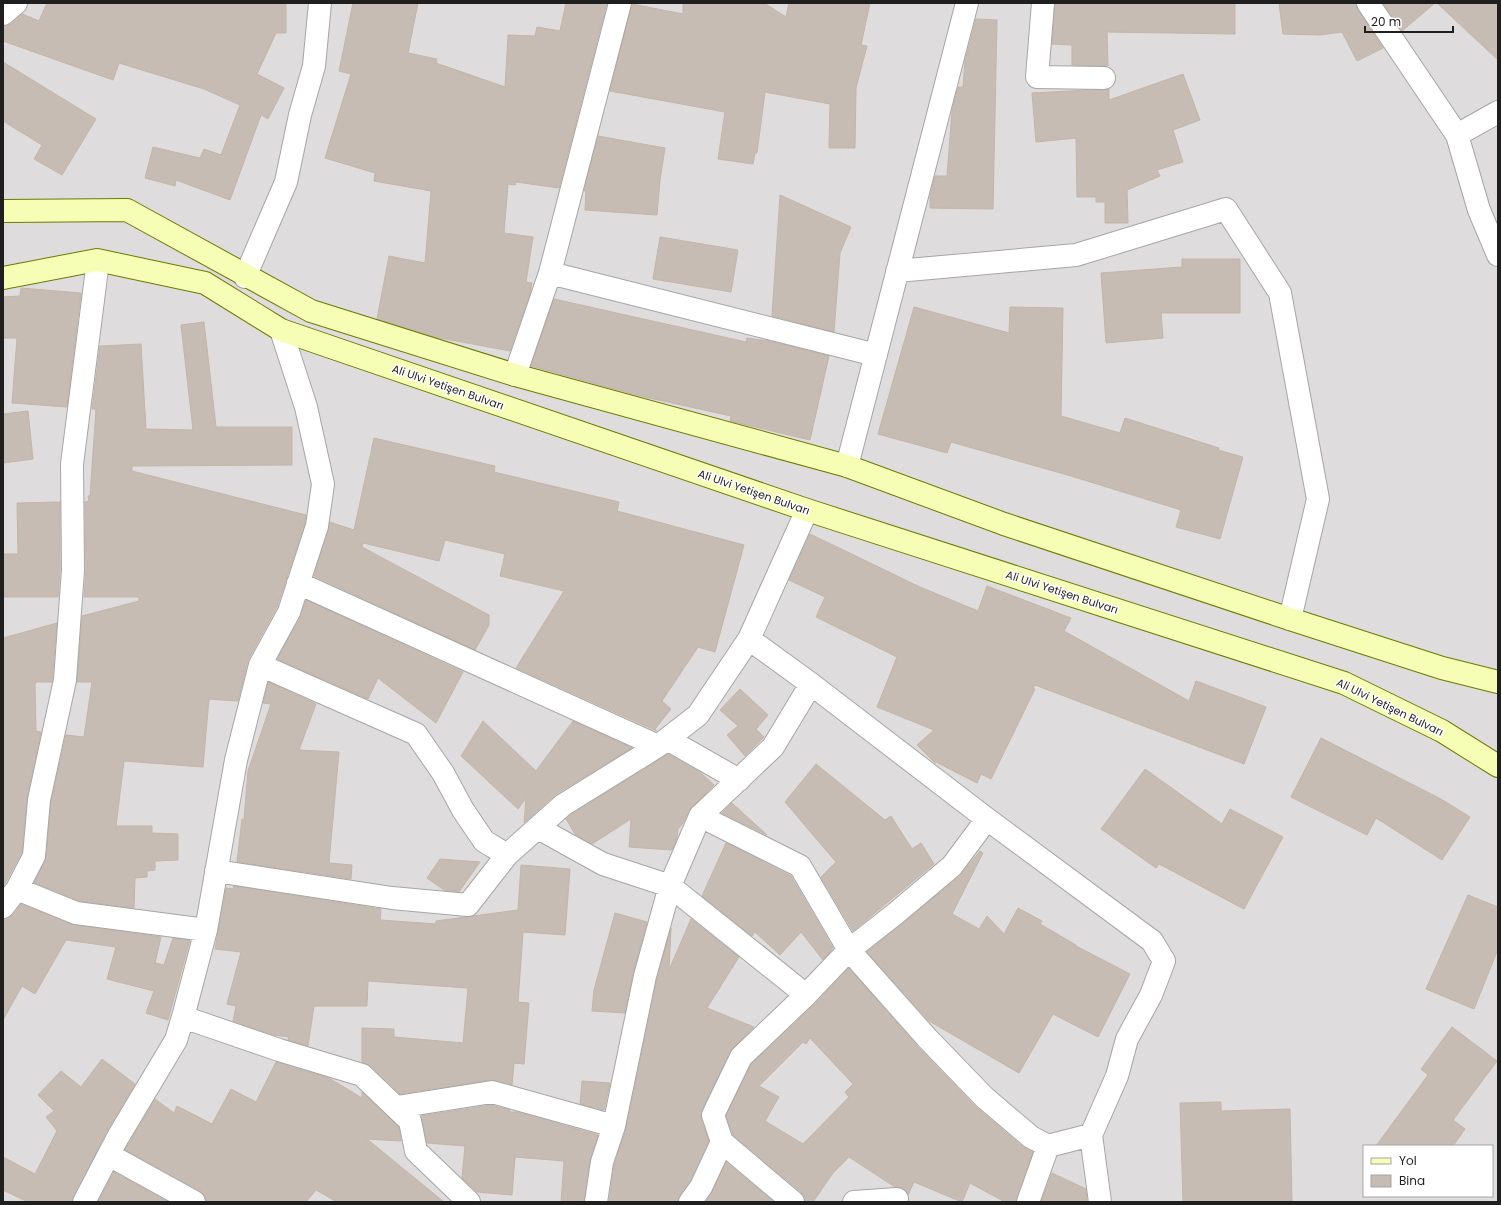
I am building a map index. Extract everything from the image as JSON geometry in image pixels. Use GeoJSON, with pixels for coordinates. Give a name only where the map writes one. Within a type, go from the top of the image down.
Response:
{"type":"FeatureCollection","features":[{"type":"Feature","properties":{"kind":"main road"},"geometry":{"type":"LineString","coordinates":[[3,211],[127,210],[245,277],[311,312],[515,375],[847,466],[1004,524],[1290,619],[1442,668],[1498,682]]}},
{"type":"Feature","properties":{"kind":"main road","name":"Ali Ulvi Yetişen Bulvarı"},"geometry":{"type":"LineString","coordinates":[[3,278],[98,261],[205,283],[281,330],[807,510],[1344,683],[1442,731],[1498,766]]}},
{"type":"Feature","properties":{"kind":"street"},"geometry":{"type":"LineString","coordinates":[[3,14],[16,3]]}},
{"type":"Feature","properties":{"kind":"street"},"geometry":{"type":"LineString","coordinates":[[245,277],[286,182],[300,115],[314,66],[320,3]]}},
{"type":"Feature","properties":{"kind":"street"},"geometry":{"type":"LineString","coordinates":[[515,375],[550,273],[565,208],[620,3]]}},
{"type":"Feature","properties":{"kind":"street"},"geometry":{"type":"LineString","coordinates":[[847,466],[967,3]]}},
{"type":"Feature","properties":{"kind":"street"},"geometry":{"type":"LineString","coordinates":[[1043,3],[1037,77],[1104,78]]}},
{"type":"Feature","properties":{"kind":"street"},"geometry":{"type":"LineString","coordinates":[[1368,3],[1457,135],[1479,210],[1498,255]]}},
{"type":"Feature","properties":{"kind":"street"},"geometry":{"type":"LineString","coordinates":[[1457,135],[1498,112]]}},
{"type":"Feature","properties":{"kind":"street"},"geometry":{"type":"LineString","coordinates":[[897,271],[1076,255],[1226,208],[1280,293],[1318,499],[1290,619]]}},
{"type":"Feature","properties":{"kind":"street"},"geometry":{"type":"LineString","coordinates":[[3,907],[17,889],[34,856],[39,800],[65,680],[73,570],[72,464],[98,261]]}},
{"type":"Feature","properties":{"kind":"street"},"geometry":{"type":"LineString","coordinates":[[550,273],[876,355]]}},
{"type":"Feature","properties":{"kind":"street"},"geometry":{"type":"LineString","coordinates":[[84,1202],[109,1155],[176,1040],[206,930],[236,760],[260,665],[289,612],[317,526],[323,484],[306,407],[281,330]]}},
{"type":"Feature","properties":{"kind":"street"},"geometry":{"type":"LineString","coordinates":[[216,871],[392,898],[468,905],[507,856],[563,805],[662,742],[698,715],[748,639],[807,510]]}},
{"type":"Feature","properties":{"kind":"street"},"geometry":{"type":"LineString","coordinates":[[298,583],[662,742],[739,780]]}},
{"type":"Feature","properties":{"kind":"street"},"geometry":{"type":"LineString","coordinates":[[748,639],[811,684],[987,819],[1152,941],[1164,961],[1151,995],[1127,1038],[1117,1076],[1091,1135],[1100,1202]]}},
{"type":"Feature","properties":{"kind":"street"},"geometry":{"type":"LineString","coordinates":[[260,665],[416,734],[443,773],[463,810],[484,841],[507,856]]}},
{"type":"Feature","properties":{"kind":"street"},"geometry":{"type":"LineString","coordinates":[[596,1202],[602,1162],[614,1126],[645,976],[670,886],[700,816],[773,747],[811,684]]}},
{"type":"Feature","properties":{"kind":"street"},"geometry":{"type":"LineString","coordinates":[[700,816],[800,866],[849,950],[927,1038],[986,1098],[1031,1137],[1048,1146],[1091,1135]]}},
{"type":"Feature","properties":{"kind":"street"},"geometry":{"type":"LineString","coordinates":[[793,1202],[722,1142],[713,1115],[741,1057],[806,995],[849,950],[896,914],[952,866],[987,819]]}},
{"type":"Feature","properties":{"kind":"street"},"geometry":{"type":"LineString","coordinates":[[538,828],[603,864],[670,886],[806,995]]}},
{"type":"Feature","properties":{"kind":"street"},"geometry":{"type":"LineString","coordinates":[[17,889],[76,912],[206,930]]}},
{"type":"Feature","properties":{"kind":"street"},"geometry":{"type":"LineString","coordinates":[[183,1017],[279,1050],[362,1075],[410,1121],[416,1150],[469,1202]]}},
{"type":"Feature","properties":{"kind":"street"},"geometry":{"type":"LineString","coordinates":[[397,1107],[492,1092],[614,1126]]}},
{"type":"Feature","properties":{"kind":"street"},"geometry":{"type":"LineString","coordinates":[[690,1202],[701,1186],[722,1142]]}},
{"type":"Feature","properties":{"kind":"street"},"geometry":{"type":"LineString","coordinates":[[1028,1202],[1048,1146]]}},
{"type":"Feature","properties":{"kind":"street"},"geometry":{"type":"LineString","coordinates":[[109,1155],[194,1202]]}},
{"type":"Feature","properties":{"kind":"street"},"geometry":{"type":"LineString","coordinates":[[854,1202],[897,1199]]}},
{"type":"Feature","properties":{"kind":"shaded area"},"geometry":{"type":"Polygon","coordinates":[[[3,3],[1498,3],[1498,1202],[3,1202],[3,3]]]}},
{"type":"Feature","properties":{"kind":"building"},"geometry":{"type":"Polygon","coordinates":[[[47,3],[286,3],[286,33],[276,33],[257,74],[284,88],[268,119],[261,115],[230,200],[176,180],[175,186],[145,178],[153,147],[200,158],[204,149],[221,155],[240,105],[204,89],[119,63],[113,80],[3,41],[4,26],[11,24],[22,14],[39,21],[47,3]]]}},
{"type":"Feature","properties":{"kind":"building"},"geometry":{"type":"Polygon","coordinates":[[[353,3],[418,3],[408,53],[437,59],[436,63],[505,87],[508,35],[535,36],[537,27],[560,31],[566,3],[607,3],[559,188],[516,182],[515,185],[508,184],[504,233],[533,237],[526,282],[532,283],[530,293],[510,351],[435,337],[377,319],[389,256],[425,263],[431,191],[374,181],[375,173],[325,158],[351,74],[339,71],[353,3]]]}},
{"type":"Feature","properties":{"kind":"building"},"geometry":{"type":"Polygon","coordinates":[[[683,3],[764,3],[786,17],[789,3],[870,3],[861,45],[867,46],[856,88],[855,148],[829,148],[830,104],[765,92],[757,153],[755,153],[753,164],[718,159],[725,112],[610,91],[632,4],[683,14],[683,3]]]}},
{"type":"Feature","properties":{"kind":"building"},"geometry":{"type":"Polygon","coordinates":[[[1055,3],[1235,3],[1235,34],[1107,32],[1108,66],[1072,65],[1072,45],[1052,44],[1055,3]]]}},
{"type":"Feature","properties":{"kind":"building"},"geometry":{"type":"Polygon","coordinates":[[[1279,3],[1356,3],[1358,10],[1383,48],[1357,61],[1342,32],[1320,35],[1283,34],[1279,3]]]}},
{"type":"Feature","properties":{"kind":"building"},"geometry":{"type":"Polygon","coordinates":[[[1383,3],[1435,3],[1402,31],[1383,3]]]}},
{"type":"Feature","properties":{"kind":"building"},"geometry":{"type":"Polygon","coordinates":[[[1437,3],[1498,3],[1498,60],[1437,3]]]}},
{"type":"Feature","properties":{"kind":"building"},"geometry":{"type":"Polygon","coordinates":[[[976,19],[997,20],[993,209],[930,208],[930,196],[935,176],[947,176],[952,111],[958,87],[963,87],[965,61],[976,19]]]}},
{"type":"Feature","properties":{"kind":"building"},"geometry":{"type":"Polygon","coordinates":[[[3,62],[96,119],[62,175],[34,159],[42,145],[3,121],[3,62]]]}},
{"type":"Feature","properties":{"kind":"building"},"geometry":{"type":"Polygon","coordinates":[[[1183,74],[1200,120],[1173,130],[1183,162],[1157,170],[1160,176],[1127,190],[1128,223],[1105,223],[1105,202],[1096,202],[1096,197],[1077,197],[1076,138],[1036,142],[1032,93],[1109,89],[1109,100],[1183,74]]]}},
{"type":"Feature","properties":{"kind":"building"},"geometry":{"type":"Polygon","coordinates":[[[598,136],[665,148],[657,215],[585,210],[586,191],[584,191],[598,136]]]}},
{"type":"Feature","properties":{"kind":"building"},"geometry":{"type":"Polygon","coordinates":[[[780,195],[851,227],[840,253],[834,332],[772,316],[780,195]]]}},
{"type":"Feature","properties":{"kind":"building"},"geometry":{"type":"Polygon","coordinates":[[[660,237],[738,250],[731,292],[653,279],[660,237]]]}},
{"type":"Feature","properties":{"kind":"building"},"geometry":{"type":"Polygon","coordinates":[[[1182,259],[1240,259],[1240,313],[1161,313],[1163,338],[1106,343],[1101,273],[1182,267],[1182,259]]]}},
{"type":"Feature","properties":{"kind":"building"},"geometry":{"type":"Polygon","coordinates":[[[21,288],[81,293],[67,407],[12,403],[17,338],[3,338],[3,297],[20,296],[21,288]]]}},
{"type":"Feature","properties":{"kind":"building"},"geometry":{"type":"Polygon","coordinates":[[[554,299],[746,342],[747,338],[770,341],[829,356],[810,440],[730,421],[731,416],[636,395],[531,366],[554,299]]]}},
{"type":"Feature","properties":{"kind":"building"},"geometry":{"type":"Polygon","coordinates":[[[914,307],[1009,333],[1010,307],[1063,308],[1061,416],[1120,433],[1125,418],[1243,457],[1220,539],[1176,527],[1181,510],[1071,476],[951,442],[947,453],[878,434],[914,307]]]}},
{"type":"Feature","properties":{"kind":"building"},"geometry":{"type":"Polygon","coordinates":[[[204,322],[216,427],[292,427],[292,465],[132,466],[132,471],[306,515],[305,523],[277,607],[248,660],[238,701],[209,699],[203,767],[124,761],[116,826],[152,826],[152,833],[178,834],[178,860],[155,861],[155,870],[147,871],[147,877],[135,878],[134,908],[79,901],[34,883],[46,857],[51,802],[66,735],[84,737],[92,682],[77,682],[82,616],[139,601],[139,597],[84,597],[86,570],[85,502],[89,501],[88,496],[90,496],[96,409],[92,409],[100,346],[141,344],[146,429],[193,430],[181,325],[204,322]]]}},
{"type":"Feature","properties":{"kind":"building"},"geometry":{"type":"Polygon","coordinates":[[[28,411],[33,459],[3,463],[3,414],[28,411]]]}},
{"type":"Feature","properties":{"kind":"building"},"geometry":{"type":"Polygon","coordinates":[[[374,438],[495,466],[494,472],[619,502],[617,511],[744,545],[715,652],[698,647],[662,701],[671,709],[655,729],[657,731],[516,668],[564,591],[500,576],[505,554],[445,540],[439,561],[363,543],[362,547],[489,615],[489,625],[475,650],[314,576],[330,522],[354,530],[374,438]]]}},
{"type":"Feature","properties":{"kind":"building"},"geometry":{"type":"Polygon","coordinates":[[[60,502],[60,570],[58,597],[3,597],[3,554],[18,554],[17,503],[60,502]]]}},
{"type":"Feature","properties":{"kind":"building"},"geometry":{"type":"Polygon","coordinates":[[[810,534],[920,587],[978,611],[987,586],[1071,618],[1064,631],[1189,701],[1196,681],[1266,707],[1244,764],[1035,685],[1033,688],[1035,689],[991,779],[981,774],[977,783],[936,762],[935,763],[917,745],[934,730],[877,707],[897,657],[816,617],[825,597],[789,580],[810,534]]]}},
{"type":"Feature","properties":{"kind":"building"},"geometry":{"type":"Polygon","coordinates":[[[306,600],[463,672],[436,723],[378,678],[368,699],[277,659],[300,618],[306,600]]]}},
{"type":"Feature","properties":{"kind":"building"},"geometry":{"type":"Polygon","coordinates":[[[57,623],[52,682],[36,682],[35,685],[36,731],[41,732],[27,797],[22,852],[3,887],[3,638],[57,623]]]}},
{"type":"Feature","properties":{"kind":"building"},"geometry":{"type":"Polygon","coordinates":[[[268,682],[316,704],[299,750],[339,752],[329,863],[352,865],[351,879],[237,862],[242,819],[244,820],[248,771],[271,704],[263,703],[268,682]]]}},
{"type":"Feature","properties":{"kind":"building"},"geometry":{"type":"Polygon","coordinates":[[[740,689],[768,715],[756,729],[764,737],[745,756],[727,735],[738,726],[720,710],[740,689]]]}},
{"type":"Feature","properties":{"kind":"building"},"geometry":{"type":"Polygon","coordinates":[[[483,721],[536,771],[573,721],[632,748],[556,794],[524,823],[526,798],[518,809],[461,756],[483,721]]]}},
{"type":"Feature","properties":{"kind":"building"},"geometry":{"type":"Polygon","coordinates":[[[1321,738],[1441,799],[1470,817],[1442,860],[1376,818],[1367,835],[1291,797],[1321,738]]]}},
{"type":"Feature","properties":{"kind":"building"},"geometry":{"type":"Polygon","coordinates":[[[668,754],[701,773],[714,785],[689,810],[683,823],[678,829],[677,838],[672,850],[629,847],[631,819],[592,844],[575,834],[566,819],[668,754]]]}},
{"type":"Feature","properties":{"kind":"building"},"geometry":{"type":"Polygon","coordinates":[[[816,764],[885,820],[891,816],[912,849],[921,843],[934,864],[853,931],[821,877],[836,862],[785,802],[816,764]]]}},
{"type":"Feature","properties":{"kind":"building"},"geometry":{"type":"Polygon","coordinates":[[[1145,769],[1222,824],[1230,809],[1283,837],[1244,909],[1159,864],[1156,868],[1101,829],[1145,769]]]}},
{"type":"Feature","properties":{"kind":"building"},"geometry":{"type":"Polygon","coordinates":[[[732,803],[767,835],[722,813],[732,803]]]}},
{"type":"Feature","properties":{"kind":"building"},"geometry":{"type":"Polygon","coordinates":[[[726,843],[791,876],[833,948],[823,960],[801,932],[780,955],[755,932],[752,936],[702,896],[726,843]]]}},
{"type":"Feature","properties":{"kind":"building"},"geometry":{"type":"Polygon","coordinates":[[[980,851],[983,853],[952,914],[979,929],[987,916],[1004,934],[1018,908],[1042,921],[1040,924],[1076,946],[1130,974],[1098,1037],[1053,1014],[1019,1073],[929,1021],[867,952],[960,876],[980,851]]]}},
{"type":"Feature","properties":{"kind":"building"},"geometry":{"type":"Polygon","coordinates":[[[440,859],[480,862],[459,892],[444,890],[427,878],[440,859]]]}},
{"type":"Feature","properties":{"kind":"building"},"geometry":{"type":"Polygon","coordinates":[[[521,865],[570,869],[565,935],[523,932],[518,1002],[529,1003],[524,1064],[514,1063],[512,1085],[490,1080],[400,1094],[371,1066],[362,1062],[362,1028],[394,1029],[394,1037],[463,1043],[468,988],[368,981],[367,1006],[314,1006],[308,1046],[288,1040],[289,1037],[273,1035],[233,1021],[236,1006],[227,1004],[241,952],[215,949],[226,888],[233,889],[234,886],[381,909],[380,920],[436,924],[436,921],[518,910],[521,865]]]}},
{"type":"Feature","properties":{"kind":"building"},"geometry":{"type":"Polygon","coordinates":[[[1468,895],[1498,907],[1498,949],[1474,1009],[1426,989],[1468,895]]]}},
{"type":"Feature","properties":{"kind":"building"},"geometry":{"type":"Polygon","coordinates":[[[21,904],[74,925],[161,937],[155,963],[164,965],[173,938],[190,940],[168,1020],[146,1013],[154,991],[107,979],[116,947],[66,940],[35,994],[22,986],[3,1020],[3,919],[13,915],[21,904]]]}},
{"type":"Feature","properties":{"kind":"building"},"geometry":{"type":"Polygon","coordinates":[[[615,913],[647,922],[633,973],[625,1013],[592,1011],[594,990],[615,913]]]}},
{"type":"Feature","properties":{"kind":"building"},"geometry":{"type":"Polygon","coordinates":[[[691,919],[739,957],[707,1008],[754,1027],[730,1051],[702,1110],[701,1119],[709,1141],[690,1181],[680,1195],[678,1202],[609,1202],[614,1165],[626,1129],[657,979],[671,928],[669,970],[691,919]]]}},
{"type":"Feature","properties":{"kind":"building"},"geometry":{"type":"Polygon","coordinates":[[[849,968],[918,1047],[976,1107],[1023,1147],[1033,1152],[1016,1202],[1005,1202],[970,1183],[962,1202],[914,1182],[908,1195],[903,1188],[895,1187],[849,1157],[833,1173],[813,1202],[805,1202],[801,1192],[733,1135],[726,1116],[751,1064],[815,1004],[849,968]],[[810,1038],[806,1044],[803,1042],[759,1086],[779,1097],[765,1121],[803,1144],[849,1097],[845,1092],[853,1084],[810,1038]]]}},
{"type":"Feature","properties":{"kind":"building"},"geometry":{"type":"Polygon","coordinates":[[[1452,1027],[1497,1061],[1453,1120],[1465,1129],[1454,1145],[1377,1145],[1428,1075],[1421,1069],[1452,1027]]]}},
{"type":"Feature","properties":{"kind":"building"},"geometry":{"type":"Polygon","coordinates":[[[102,1059],[135,1084],[107,1131],[72,1202],[28,1202],[3,1190],[3,1157],[35,1174],[57,1131],[46,1117],[54,1111],[38,1095],[61,1071],[81,1087],[102,1059]]]}},
{"type":"Feature","properties":{"kind":"building"},"geometry":{"type":"Polygon","coordinates":[[[276,1062],[329,1078],[362,1098],[362,1092],[399,1127],[401,1141],[367,1139],[444,1202],[337,1202],[316,1190],[306,1202],[206,1202],[205,1196],[200,1191],[125,1150],[155,1099],[174,1113],[177,1106],[212,1124],[231,1089],[256,1102],[276,1062]]]}},
{"type":"Feature","properties":{"kind":"building"},"geometry":{"type":"Polygon","coordinates":[[[582,1081],[610,1083],[604,1110],[580,1104],[582,1081]]]}},
{"type":"Feature","properties":{"kind":"building"},"geometry":{"type":"Polygon","coordinates":[[[1221,1102],[1221,1111],[1290,1109],[1292,1202],[1183,1202],[1180,1103],[1221,1102]]]}},
{"type":"Feature","properties":{"kind":"building"},"geometry":{"type":"Polygon","coordinates":[[[491,1105],[510,1110],[510,1112],[518,1112],[598,1135],[590,1160],[584,1202],[561,1202],[564,1161],[515,1157],[512,1195],[477,1192],[462,1178],[465,1146],[427,1143],[421,1116],[491,1105]]]}},
{"type":"Feature","properties":{"kind":"building"},"geometry":{"type":"Polygon","coordinates":[[[726,1162],[774,1202],[706,1202],[726,1162]]]}},
{"type":"Feature","properties":{"kind":"building"},"geometry":{"type":"Polygon","coordinates":[[[114,1172],[168,1202],[98,1202],[114,1172]]]}},
{"type":"Feature","properties":{"kind":"building"},"geometry":{"type":"Polygon","coordinates":[[[1052,1173],[1086,1189],[1087,1202],[1041,1202],[1052,1173]]]}}]}
